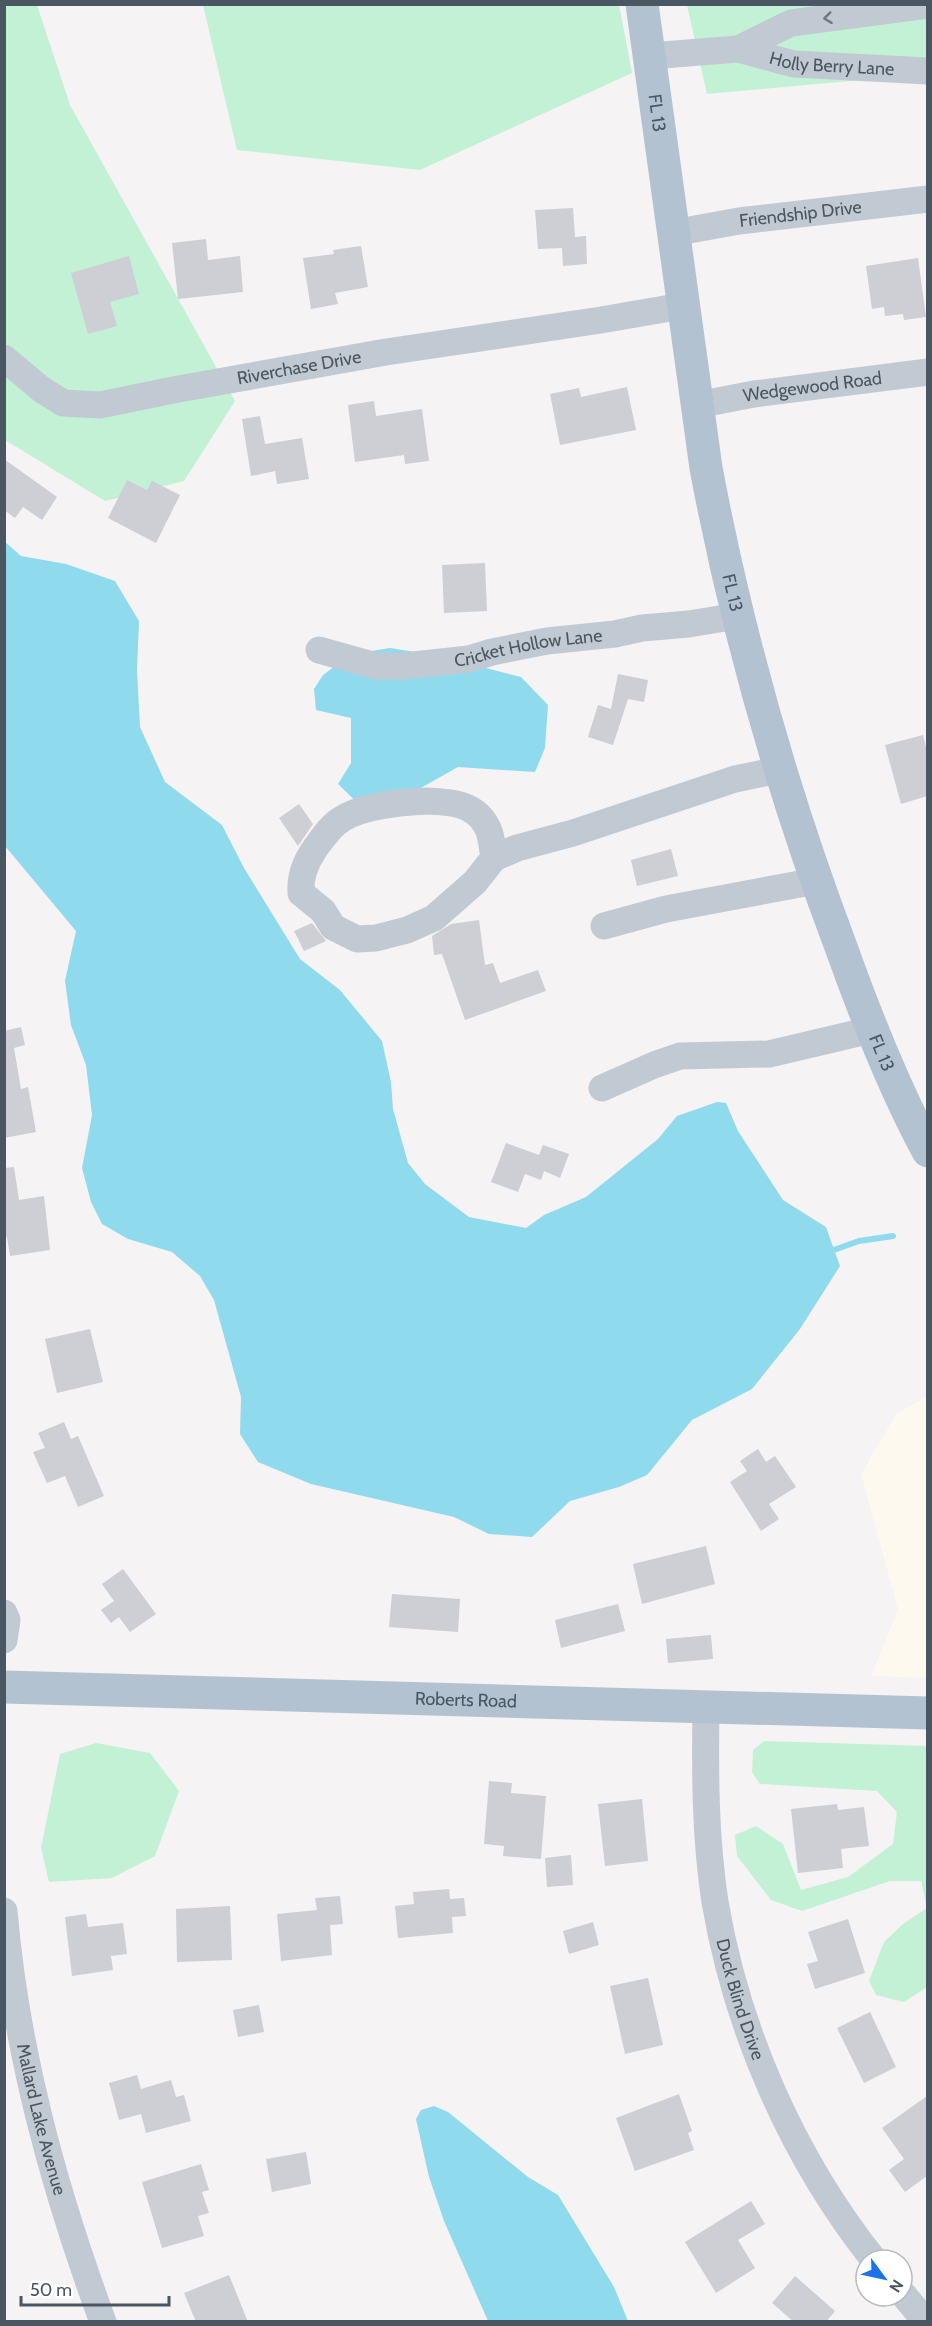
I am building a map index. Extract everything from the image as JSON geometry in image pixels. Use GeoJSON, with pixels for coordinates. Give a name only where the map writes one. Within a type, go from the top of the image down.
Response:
{"type":"FeatureCollection","features":[{"type":"Feature","properties":{"kind":"main road","name":"FL 13"},"geometry":{"type":"LineString","coordinates":[[642,4],[697,405],[719,538],[738,616],[779,770],[816,881],[872,1030],[927,1152]]}},
{"type":"Feature","properties":{"kind":"main road","name":"Roberts Road"},"geometry":{"type":"LineString","coordinates":[[4,1687],[927,1713]]}},
{"type":"Feature","properties":{"kind":"street","name":"Holly Berry Lane"},"geometry":{"type":"LineString","coordinates":[[738,49],[791,23],[927,5]]}},
{"type":"Feature","properties":{"kind":"street","name":"Holly Berry Lane"},"geometry":{"type":"LineString","coordinates":[[650,56],[738,49],[794,64],[927,71]]}},
{"type":"Feature","properties":{"kind":"street","name":"Friendship Drive"},"geometry":{"type":"LineString","coordinates":[[673,233],[739,221],[927,199]]}},
{"type":"Feature","properties":{"kind":"street","name":"Riverchase Drive"},"geometry":{"type":"LineString","coordinates":[[4,358],[41,389],[63,403],[100,405],[386,352],[682,306]]}},
{"type":"Feature","properties":{"kind":"street","name":"Wedgewood Road"},"geometry":{"type":"LineString","coordinates":[[697,405],[754,394],[927,372]]}},
{"type":"Feature","properties":{"kind":"street","name":"Cricket Hollow Lane"},"geometry":{"type":"LineString","coordinates":[[319,650],[376,666],[404,666],[469,659],[547,641],[615,634],[642,628],[689,624],[738,616]]}},
{"type":"Feature","properties":{"kind":"street"},"geometry":{"type":"LineString","coordinates":[[494,858],[488,826],[475,811],[451,802],[409,802],[364,810],[342,819],[327,832],[310,858],[300,881],[301,893],[323,912],[333,927],[357,939],[376,938],[407,930],[434,918],[475,882],[494,858],[517,848],[735,779],[779,770]]}},
{"type":"Feature","properties":{"kind":"street"},"geometry":{"type":"LineString","coordinates":[[604,926],[666,909],[816,881]]}},
{"type":"Feature","properties":{"kind":"street"},"geometry":{"type":"LineString","coordinates":[[602,1089],[654,1065],[680,1056],[769,1054],[872,1030]]}},
{"type":"Feature","properties":{"kind":"street"},"geometry":{"type":"LineString","coordinates":[[4,1613],[7,1620],[4,1640]]}},
{"type":"Feature","properties":{"kind":"street","name":"Duck Blind Drive"},"geometry":{"type":"LineString","coordinates":[[705,1707],[707,1831],[715,1901],[726,1956],[745,2018],[774,2097],[810,2165],[850,2231],[864,2248]]}},
{"type":"Feature","properties":{"kind":"street","name":"Mallard Lake Avenue"},"geometry":{"type":"LineString","coordinates":[[4,1911],[16,2006],[33,2094],[52,2171],[77,2251],[103,2322]]}},
{"type":"Feature","properties":{"kind":"street"},"geometry":{"type":"LineString","coordinates":[[914,2308],[926,2322]]}},
{"type":"Feature","properties":{"kind":"shaded area"},"geometry":{"type":"Polygon","coordinates":[[[927,1397],[927,1678],[871,1676],[898,1609],[861,1474],[897,1413],[927,1397]]]}},
{"type":"Feature","properties":{"kind":"green space"},"geometry":{"type":"Polygon","coordinates":[[[4,5],[37,5],[70,105],[235,401],[184,481],[105,501],[5,440],[4,5]]]}},
{"type":"Feature","properties":{"kind":"green space"},"geometry":{"type":"Polygon","coordinates":[[[203,5],[619,5],[632,73],[420,170],[237,150],[203,5]]]}},
{"type":"Feature","properties":{"kind":"green space"},"geometry":{"type":"Polygon","coordinates":[[[687,5],[927,5],[927,74],[707,94],[687,5]]]}},
{"type":"Feature","properties":{"kind":"green space"},"geometry":{"type":"Polygon","coordinates":[[[764,1741],[927,1746],[927,1908],[921,1881],[890,1881],[802,1911],[771,1900],[737,1856],[735,1835],[756,1826],[783,1844],[801,1890],[848,1877],[893,1844],[897,1812],[877,1791],[760,1784],[752,1772],[753,1750],[764,1741]]]}},
{"type":"Feature","properties":{"kind":"green space"},"geometry":{"type":"Polygon","coordinates":[[[96,1743],[150,1753],[179,1791],[155,1856],[112,1878],[49,1882],[41,1848],[60,1754],[96,1743]]]}},
{"type":"Feature","properties":{"kind":"green space"},"geometry":{"type":"Polygon","coordinates":[[[927,1908],[927,1987],[904,2002],[876,1995],[869,1981],[884,1942],[903,1924],[927,1908]]]}},
{"type":"Feature","properties":{"kind":"water"},"geometry":{"type":"Polygon","coordinates":[[[4,541],[21,556],[66,564],[115,581],[139,621],[137,670],[140,727],[165,782],[222,825],[244,868],[300,959],[340,990],[382,1041],[391,1082],[393,1109],[408,1163],[425,1184],[469,1217],[526,1228],[544,1215],[586,1197],[658,1139],[677,1116],[717,1102],[726,1103],[738,1131],[783,1200],[826,1227],[840,1266],[800,1329],[752,1389],[692,1420],[647,1475],[619,1487],[570,1501],[532,1537],[489,1534],[454,1517],[311,1484],[258,1462],[240,1434],[241,1397],[214,1300],[200,1276],[172,1252],[128,1239],[102,1224],[91,1202],[82,1168],[92,1115],[86,1065],[71,1025],[65,981],[76,931],[5,846],[4,541]]]}},
{"type":"Feature","properties":{"kind":"water"},"geometry":{"type":"Polygon","coordinates":[[[390,648],[440,656],[521,677],[548,705],[545,748],[535,772],[458,767],[396,802],[369,814],[338,784],[351,763],[351,718],[316,710],[314,689],[323,675],[352,654],[390,648]]]}},
{"type":"Feature","properties":{"kind":"water"},"geometry":{"type":"Polygon","coordinates":[[[434,2106],[448,2112],[528,2177],[558,2195],[614,2287],[628,2321],[488,2321],[444,2221],[429,2177],[416,2119],[421,2110],[434,2106]]]}},
{"type":"Feature","properties":{"kind":"building"},"geometry":{"type":"Polygon","coordinates":[[[573,208],[575,237],[586,236],[587,264],[563,266],[562,248],[538,249],[535,210],[573,208]]]}},
{"type":"Feature","properties":{"kind":"building"},"geometry":{"type":"Polygon","coordinates":[[[206,239],[208,260],[240,256],[243,292],[178,299],[172,243],[206,239]]]}},
{"type":"Feature","properties":{"kind":"building"},"geometry":{"type":"Polygon","coordinates":[[[361,246],[368,287],[335,293],[338,304],[311,309],[303,258],[334,254],[333,250],[361,246]]]}},
{"type":"Feature","properties":{"kind":"building"},"geometry":{"type":"Polygon","coordinates":[[[129,256],[139,294],[110,302],[117,326],[88,334],[71,273],[129,256]]]}},
{"type":"Feature","properties":{"kind":"building"},"geometry":{"type":"Polygon","coordinates":[[[918,258],[926,317],[904,320],[903,314],[885,316],[884,307],[872,309],[866,266],[918,258]]]}},
{"type":"Feature","properties":{"kind":"building"},"geometry":{"type":"Polygon","coordinates":[[[627,387],[636,430],[560,445],[550,394],[579,388],[581,397],[627,387]]]}},
{"type":"Feature","properties":{"kind":"building"},"geometry":{"type":"Polygon","coordinates":[[[374,401],[376,416],[422,409],[429,461],[405,464],[404,455],[355,462],[348,405],[374,401]]]}},
{"type":"Feature","properties":{"kind":"building"},"geometry":{"type":"Polygon","coordinates":[[[260,416],[265,444],[302,438],[309,479],[277,484],[275,471],[251,476],[242,419],[260,416]]]}},
{"type":"Feature","properties":{"kind":"building"},"geometry":{"type":"Polygon","coordinates":[[[4,459],[57,497],[42,520],[23,507],[15,518],[4,510],[4,459]]]}},
{"type":"Feature","properties":{"kind":"building"},"geometry":{"type":"Polygon","coordinates":[[[127,480],[147,490],[152,481],[180,495],[156,543],[108,518],[127,480]]]}},
{"type":"Feature","properties":{"kind":"building"},"geometry":{"type":"Polygon","coordinates":[[[485,563],[487,611],[444,613],[442,565],[485,563]]]}},
{"type":"Feature","properties":{"kind":"building"},"geometry":{"type":"Polygon","coordinates":[[[618,674],[648,680],[644,702],[628,699],[613,745],[588,737],[598,705],[611,709],[618,674]]]}},
{"type":"Feature","properties":{"kind":"building"},"geometry":{"type":"Polygon","coordinates":[[[923,735],[927,751],[927,796],[901,804],[885,745],[923,735]]]}},
{"type":"Feature","properties":{"kind":"building"},"geometry":{"type":"Polygon","coordinates":[[[299,804],[313,824],[298,846],[279,818],[299,804]]]}},
{"type":"Feature","properties":{"kind":"building"},"geometry":{"type":"Polygon","coordinates":[[[671,849],[678,876],[637,886],[631,860],[671,849]]]}},
{"type":"Feature","properties":{"kind":"building"},"geometry":{"type":"Polygon","coordinates":[[[479,920],[485,965],[493,963],[500,983],[538,970],[546,991],[465,1020],[442,954],[434,955],[432,936],[451,924],[479,920]]]}},
{"type":"Feature","properties":{"kind":"building"},"geometry":{"type":"Polygon","coordinates":[[[312,923],[326,941],[304,951],[294,931],[312,923]]]}},
{"type":"Feature","properties":{"kind":"building"},"geometry":{"type":"Polygon","coordinates":[[[21,1027],[25,1045],[14,1048],[21,1089],[28,1087],[36,1132],[4,1138],[4,1031],[21,1027]]]}},
{"type":"Feature","properties":{"kind":"building"},"geometry":{"type":"Polygon","coordinates":[[[506,1143],[539,1155],[543,1145],[569,1154],[560,1178],[544,1171],[541,1180],[525,1174],[518,1192],[491,1182],[506,1143]]]}},
{"type":"Feature","properties":{"kind":"building"},"geometry":{"type":"Polygon","coordinates":[[[14,1167],[19,1200],[44,1196],[50,1250],[10,1256],[7,1237],[4,1237],[4,1168],[14,1167]]]}},
{"type":"Feature","properties":{"kind":"building"},"geometry":{"type":"Polygon","coordinates":[[[90,1329],[103,1382],[57,1393],[45,1339],[90,1329]]]}},
{"type":"Feature","properties":{"kind":"building"},"geometry":{"type":"Polygon","coordinates":[[[64,1422],[71,1439],[78,1436],[104,1496],[78,1507],[65,1476],[47,1483],[33,1452],[45,1448],[38,1433],[64,1422]]]}},
{"type":"Feature","properties":{"kind":"building"},"geometry":{"type":"Polygon","coordinates":[[[758,1449],[766,1462],[775,1456],[796,1487],[769,1504],[779,1519],[761,1531],[730,1482],[747,1471],[740,1461],[758,1449]]]}},
{"type":"Feature","properties":{"kind":"building"},"geometry":{"type":"Polygon","coordinates":[[[706,1546],[715,1584],[642,1604],[633,1564],[706,1546]]]}},
{"type":"Feature","properties":{"kind":"building"},"geometry":{"type":"Polygon","coordinates":[[[123,1569],[156,1614],[130,1632],[119,1617],[111,1623],[101,1610],[114,1601],[102,1584],[123,1569]]]}},
{"type":"Feature","properties":{"kind":"building"},"geometry":{"type":"Polygon","coordinates":[[[392,1594],[460,1599],[458,1632],[389,1627],[392,1594]]]}},
{"type":"Feature","properties":{"kind":"building"},"geometry":{"type":"Polygon","coordinates":[[[618,1604],[625,1631],[561,1648],[555,1620],[618,1604]]]}},
{"type":"Feature","properties":{"kind":"building"},"geometry":{"type":"Polygon","coordinates":[[[711,1635],[713,1659],[668,1663],[666,1639],[711,1635]]]}},
{"type":"Feature","properties":{"kind":"building"},"geometry":{"type":"Polygon","coordinates":[[[489,1781],[512,1783],[511,1793],[546,1796],[541,1859],[503,1856],[504,1846],[484,1844],[489,1781]]]}},
{"type":"Feature","properties":{"kind":"building"},"geometry":{"type":"Polygon","coordinates":[[[642,1799],[648,1861],[605,1866],[598,1804],[642,1799]]]}},
{"type":"Feature","properties":{"kind":"building"},"geometry":{"type":"Polygon","coordinates":[[[837,1804],[838,1810],[864,1807],[869,1846],[841,1849],[843,1868],[798,1873],[791,1809],[837,1804]]]}},
{"type":"Feature","properties":{"kind":"building"},"geometry":{"type":"Polygon","coordinates":[[[571,1855],[573,1885],[547,1887],[545,1858],[571,1855]]]}},
{"type":"Feature","properties":{"kind":"building"},"geometry":{"type":"Polygon","coordinates":[[[449,1889],[450,1899],[464,1898],[466,1916],[452,1917],[453,1933],[398,1938],[395,1906],[414,1904],[413,1892],[449,1889]]]}},
{"type":"Feature","properties":{"kind":"building"},"geometry":{"type":"Polygon","coordinates":[[[340,1896],[343,1924],[330,1925],[332,1955],[281,1961],[277,1914],[317,1910],[315,1898],[340,1896]]]}},
{"type":"Feature","properties":{"kind":"building"},"geometry":{"type":"Polygon","coordinates":[[[230,1906],[232,1960],[177,1962],[176,1909],[230,1906]]]}},
{"type":"Feature","properties":{"kind":"building"},"geometry":{"type":"Polygon","coordinates":[[[86,1914],[88,1927],[123,1923],[127,1954],[111,1956],[113,1970],[72,1976],[65,1917],[86,1914]]]}},
{"type":"Feature","properties":{"kind":"building"},"geometry":{"type":"Polygon","coordinates":[[[848,1919],[865,1973],[815,1989],[807,1964],[818,1961],[808,1932],[848,1919]]]}},
{"type":"Feature","properties":{"kind":"building"},"geometry":{"type":"Polygon","coordinates":[[[593,1922],[599,1945],[569,1954],[563,1931],[593,1922]]]}},
{"type":"Feature","properties":{"kind":"building"},"geometry":{"type":"Polygon","coordinates":[[[648,1978],[663,2045],[625,2054],[610,1986],[648,1978]]]}},
{"type":"Feature","properties":{"kind":"building"},"geometry":{"type":"Polygon","coordinates":[[[259,2005],[264,2032],[238,2037],[233,2010],[259,2005]]]}},
{"type":"Feature","properties":{"kind":"building"},"geometry":{"type":"Polygon","coordinates":[[[870,2012],[896,2067],[864,2083],[837,2028],[870,2012]]]}},
{"type":"Feature","properties":{"kind":"building"},"geometry":{"type":"Polygon","coordinates":[[[137,2075],[141,2089],[171,2080],[176,2097],[184,2095],[191,2121],[146,2133],[141,2114],[119,2120],[109,2083],[137,2075]]]}},
{"type":"Feature","properties":{"kind":"building"},"geometry":{"type":"Polygon","coordinates":[[[679,2094],[692,2131],[688,2133],[694,2150],[635,2171],[616,2118],[679,2094]]]}},
{"type":"Feature","properties":{"kind":"building"},"geometry":{"type":"Polygon","coordinates":[[[927,2096],[927,2176],[905,2192],[889,2170],[904,2159],[882,2128],[927,2096]]]}},
{"type":"Feature","properties":{"kind":"building"},"geometry":{"type":"Polygon","coordinates":[[[306,2152],[311,2184],[272,2192],[266,2159],[306,2152]]]}},
{"type":"Feature","properties":{"kind":"building"},"geometry":{"type":"Polygon","coordinates":[[[201,2164],[209,2190],[202,2192],[209,2213],[198,2216],[204,2236],[162,2248],[142,2182],[201,2164]]]}},
{"type":"Feature","properties":{"kind":"building"},"geometry":{"type":"Polygon","coordinates":[[[751,2201],[765,2224],[738,2240],[755,2268],[716,2293],[685,2242],[751,2201]]]}},
{"type":"Feature","properties":{"kind":"building"},"geometry":{"type":"Polygon","coordinates":[[[229,2275],[248,2322],[196,2322],[184,2293],[229,2275]]]}},
{"type":"Feature","properties":{"kind":"building"},"geometry":{"type":"Polygon","coordinates":[[[795,2276],[835,2311],[826,2322],[794,2322],[772,2303],[795,2276]]]}},
{"type":"Feature","properties":{"kind":"waterway"},"geometry":{"type":"LineString","coordinates":[[828,1252],[859,1241],[893,1236]]}}]}
